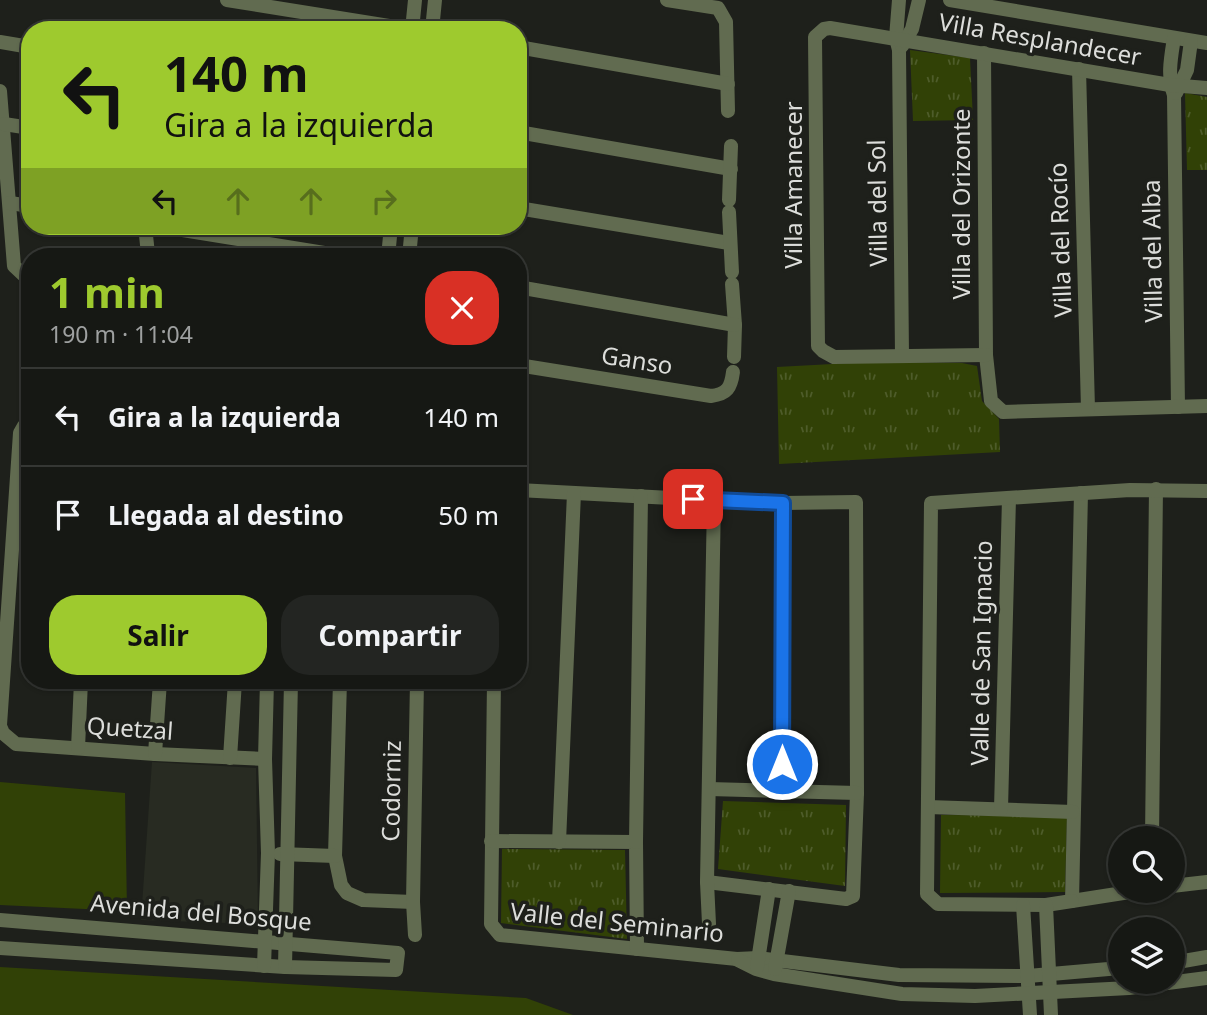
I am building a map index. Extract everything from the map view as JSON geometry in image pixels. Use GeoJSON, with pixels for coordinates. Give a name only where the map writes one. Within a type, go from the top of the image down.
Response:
{"type":"FeatureCollection","features":[{"type":"Feature","properties":{"kind":"street"},"geometry":{"type":"LineString","coordinates":[[227,0],[356,21]]}},
{"type":"Feature","properties":{"kind":"street"},"geometry":{"type":"LineString","coordinates":[[413,21],[415,0]]}},
{"type":"Feature","properties":{"kind":"street"},"geometry":{"type":"LineString","coordinates":[[433,21],[435,0]]}},
{"type":"Feature","properties":{"kind":"street"},"geometry":{"type":"LineString","coordinates":[[667,0],[718,8],[722,13],[726,22],[728,111]]}},
{"type":"Feature","properties":{"kind":"street","name":"Villa del Sol"},"geometry":{"type":"LineString","coordinates":[[899,0],[902,355]]}},
{"type":"Feature","properties":{"kind":"street","name":"Villa del Sol"},"geometry":{"type":"LineString","coordinates":[[901,43],[919,0]]}},
{"type":"Feature","properties":{"kind":"street"},"geometry":{"type":"LineString","coordinates":[[950,0],[1207,43]]}},
{"type":"Feature","properties":{"kind":"street","name":"Villa Resplandecer"},"geometry":{"type":"LineString","coordinates":[[824,29],[901,43],[984,53],[1175,88],[1207,88]]}},
{"type":"Feature","properties":{"kind":"street","name":"Villa Amanecer"},"geometry":{"type":"LineString","coordinates":[[824,29],[815,37],[818,345],[834,357],[902,355]]}},
{"type":"Feature","properties":{"kind":"street","name":"Villa del Alba"},"geometry":{"type":"LineString","coordinates":[[1174,38],[1170,67],[1175,88],[1178,408]]}},
{"type":"Feature","properties":{"kind":"street","name":"Villa del Alba"},"geometry":{"type":"LineString","coordinates":[[1175,88],[1187,70],[1191,41]]}},
{"type":"Feature","properties":{"kind":"street"},"geometry":{"type":"LineString","coordinates":[[0,42],[21,46]]}},
{"type":"Feature","properties":{"kind":"street"},"geometry":{"type":"LineString","coordinates":[[527,49],[728,84]]}},
{"type":"Feature","properties":{"kind":"street","name":"Villa del Orizonte"},"geometry":{"type":"LineString","coordinates":[[984,53],[986,355],[991,401],[1003,412],[1207,406]]}},
{"type":"Feature","properties":{"kind":"street","name":"Villa del Rocío"},"geometry":{"type":"LineString","coordinates":[[1079,69],[1088,409]]}},
{"type":"Feature","properties":{"kind":"street"},"geometry":{"type":"LineString","coordinates":[[0,91],[14,267],[21,273]]}},
{"type":"Feature","properties":{"kind":"street"},"geometry":{"type":"LineString","coordinates":[[4,124],[21,127]]}},
{"type":"Feature","properties":{"kind":"street"},"geometry":{"type":"LineString","coordinates":[[527,134],[731,169]]}},
{"type":"Feature","properties":{"kind":"street"},"geometry":{"type":"LineString","coordinates":[[527,289],[735,325],[729,243],[731,146]]}},
{"type":"Feature","properties":{"kind":"street"},"geometry":{"type":"LineString","coordinates":[[10,203],[21,205]]}},
{"type":"Feature","properties":{"kind":"street"},"geometry":{"type":"LineString","coordinates":[[527,209],[729,243]]}},
{"type":"Feature","properties":{"kind":"street"},"geometry":{"type":"LineString","coordinates":[[213,235],[294,248]]}},
{"type":"Feature","properties":{"kind":"street","name":"Ganso"},"geometry":{"type":"LineString","coordinates":[[527,366],[710,396],[721,395],[732,384],[735,325]]}},
{"type":"Feature","properties":{"kind":"street"},"geometry":{"type":"LineString","coordinates":[[902,355],[986,355]]}},
{"type":"Feature","properties":{"kind":"street"},"geometry":{"type":"LineString","coordinates":[[0,726],[21,432]]}},
{"type":"Feature","properties":{"kind":"street"},"geometry":{"type":"LineString","coordinates":[[1152,826],[1156,489]]}},
{"type":"Feature","properties":{"kind":"street"},"geometry":{"type":"LineString","coordinates":[[1108,895],[1046,905],[1023,905],[939,904],[927,894],[931,503],[1156,489],[1207,491]]}},
{"type":"Feature","properties":{"kind":"street"},"geometry":{"type":"LineString","coordinates":[[527,490],[671,498]]}},
{"type":"Feature","properties":{"kind":"street"},"geometry":{"type":"LineString","coordinates":[[559,842],[574,493]]}},
{"type":"Feature","properties":{"kind":"street"},"geometry":{"type":"LineString","coordinates":[[1072,901],[1081,493]]}},
{"type":"Feature","properties":{"kind":"street"},"geometry":{"type":"LineString","coordinates":[[637,949],[641,496]]}},
{"type":"Feature","properties":{"kind":"street","name":"Valle de San Ignacio"},"geometry":{"type":"LineString","coordinates":[[1001,809],[1009,498]]}},
{"type":"Feature","properties":{"kind":"street"},"geometry":{"type":"LineString","coordinates":[[693,499],[783,503],[856,502],[857,793],[853,895],[846,899],[707,882]]}},
{"type":"Feature","properties":{"kind":"street"},"geometry":{"type":"LineString","coordinates":[[709,924],[707,882],[714,500]]}},
{"type":"Feature","properties":{"kind":"street"},"geometry":{"type":"LineString","coordinates":[[782,790],[783,503]]}},
{"type":"Feature","properties":{"kind":"street"},"geometry":{"type":"LineString","coordinates":[[78,748],[82,689]]}},
{"type":"Feature","properties":{"kind":"street"},"geometry":{"type":"LineString","coordinates":[[155,754],[159,689]]}},
{"type":"Feature","properties":{"kind":"street"},"geometry":{"type":"LineString","coordinates":[[230,758],[234,689]]}},
{"type":"Feature","properties":{"kind":"street"},"geometry":{"type":"LineString","coordinates":[[264,965],[268,853],[265,758],[267,689]]}},
{"type":"Feature","properties":{"kind":"street"},"geometry":{"type":"LineString","coordinates":[[285,967],[291,689]]}},
{"type":"Feature","properties":{"kind":"street"},"geometry":{"type":"LineString","coordinates":[[340,689],[335,856],[341,885],[346,893],[363,900],[413,902]]}},
{"type":"Feature","properties":{"kind":"street","name":"Codorniz"},"geometry":{"type":"LineString","coordinates":[[415,935],[413,902],[416,689]]}},
{"type":"Feature","properties":{"kind":"street"},"geometry":{"type":"LineString","coordinates":[[494,689],[491,841],[636,842]]}},
{"type":"Feature","properties":{"kind":"street","name":"Quetzal"},"geometry":{"type":"LineString","coordinates":[[0,726],[8,739],[16,744],[155,754],[265,758]]}},
{"type":"Feature","properties":{"kind":"street"},"geometry":{"type":"LineString","coordinates":[[709,789],[857,793]]}},
{"type":"Feature","properties":{"kind":"street"},"geometry":{"type":"LineString","coordinates":[[928,807],[1073,812]]}},
{"type":"Feature","properties":{"kind":"street","name":"Valle del Seminario"},"geometry":{"type":"LineString","coordinates":[[491,841],[491,924],[500,935],[737,959],[902,995],[1029,995],[1129,989],[1207,978]]}},
{"type":"Feature","properties":{"kind":"street"},"geometry":{"type":"LineString","coordinates":[[268,853],[335,856]]}},
{"type":"Feature","properties":{"kind":"street"},"geometry":{"type":"LineString","coordinates":[[1185,885],[1207,882]]}},
{"type":"Feature","properties":{"kind":"street"},"geometry":{"type":"LineString","coordinates":[[757,964],[769,889]]}},
{"type":"Feature","properties":{"kind":"street"},"geometry":{"type":"LineString","coordinates":[[776,967],[789,891]]}},
{"type":"Feature","properties":{"kind":"street"},"geometry":{"type":"LineString","coordinates":[[1023,905],[1030,1015]]}},
{"type":"Feature","properties":{"kind":"street"},"geometry":{"type":"LineString","coordinates":[[1046,905],[1051,1015]]}},
{"type":"Feature","properties":{"kind":"street","name":"Avenida del Bosque"},"geometry":{"type":"LineString","coordinates":[[0,920],[398,953],[396,970],[285,967],[0,948]]}},
{"type":"Feature","properties":{"kind":"street"},"geometry":{"type":"LineString","coordinates":[[1185,961],[1207,957]]}},
{"type":"Feature","properties":{"kind":"street","name":"Valle del Seminario"},"geometry":{"type":"LineString","coordinates":[[776,967],[900,975],[1028,976],[1108,969]]}},
{"type":"Feature","properties":{"kind":"shaded area"},"geometry":{"type":"Polygon","coordinates":[[[152,762],[256,768],[258,924],[141,920],[152,762]]]}},
{"type":"Feature","properties":{"kind":"green space"},"geometry":{"type":"Polygon","coordinates":[[[910,50],[970,58],[973,120],[913,121],[910,50]]]}},
{"type":"Feature","properties":{"kind":"green space"},"geometry":{"type":"Polygon","coordinates":[[[1185,93],[1207,97],[1207,170],[1187,170],[1185,93]]]}},
{"type":"Feature","properties":{"kind":"green space"},"geometry":{"type":"Polygon","coordinates":[[[870,362],[962,363],[977,366],[982,401],[999,419],[1000,452],[779,464],[777,367],[870,362]]]}},
{"type":"Feature","properties":{"kind":"green space"},"geometry":{"type":"Polygon","coordinates":[[[0,782],[125,793],[127,911],[0,905],[0,782]]]}},
{"type":"Feature","properties":{"kind":"green space"},"geometry":{"type":"Polygon","coordinates":[[[723,801],[846,805],[845,886],[718,869],[723,801]]]}},
{"type":"Feature","properties":{"kind":"green space"},"geometry":{"type":"Polygon","coordinates":[[[941,815],[1067,816],[1065,892],[940,893],[941,815]]]}},
{"type":"Feature","properties":{"kind":"green space"},"geometry":{"type":"Polygon","coordinates":[[[502,849],[625,850],[627,939],[501,923],[502,849]]]}},
{"type":"Feature","properties":{"kind":"green space"},"geometry":{"type":"Polygon","coordinates":[[[0,967],[526,998],[573,1015],[0,1015],[0,967]]]}},
{"type":"Feature","properties":{"kind":"route"},"geometry":{"type":"LineString","coordinates":[[693,499],[783,503],[782,764]]}}]}
